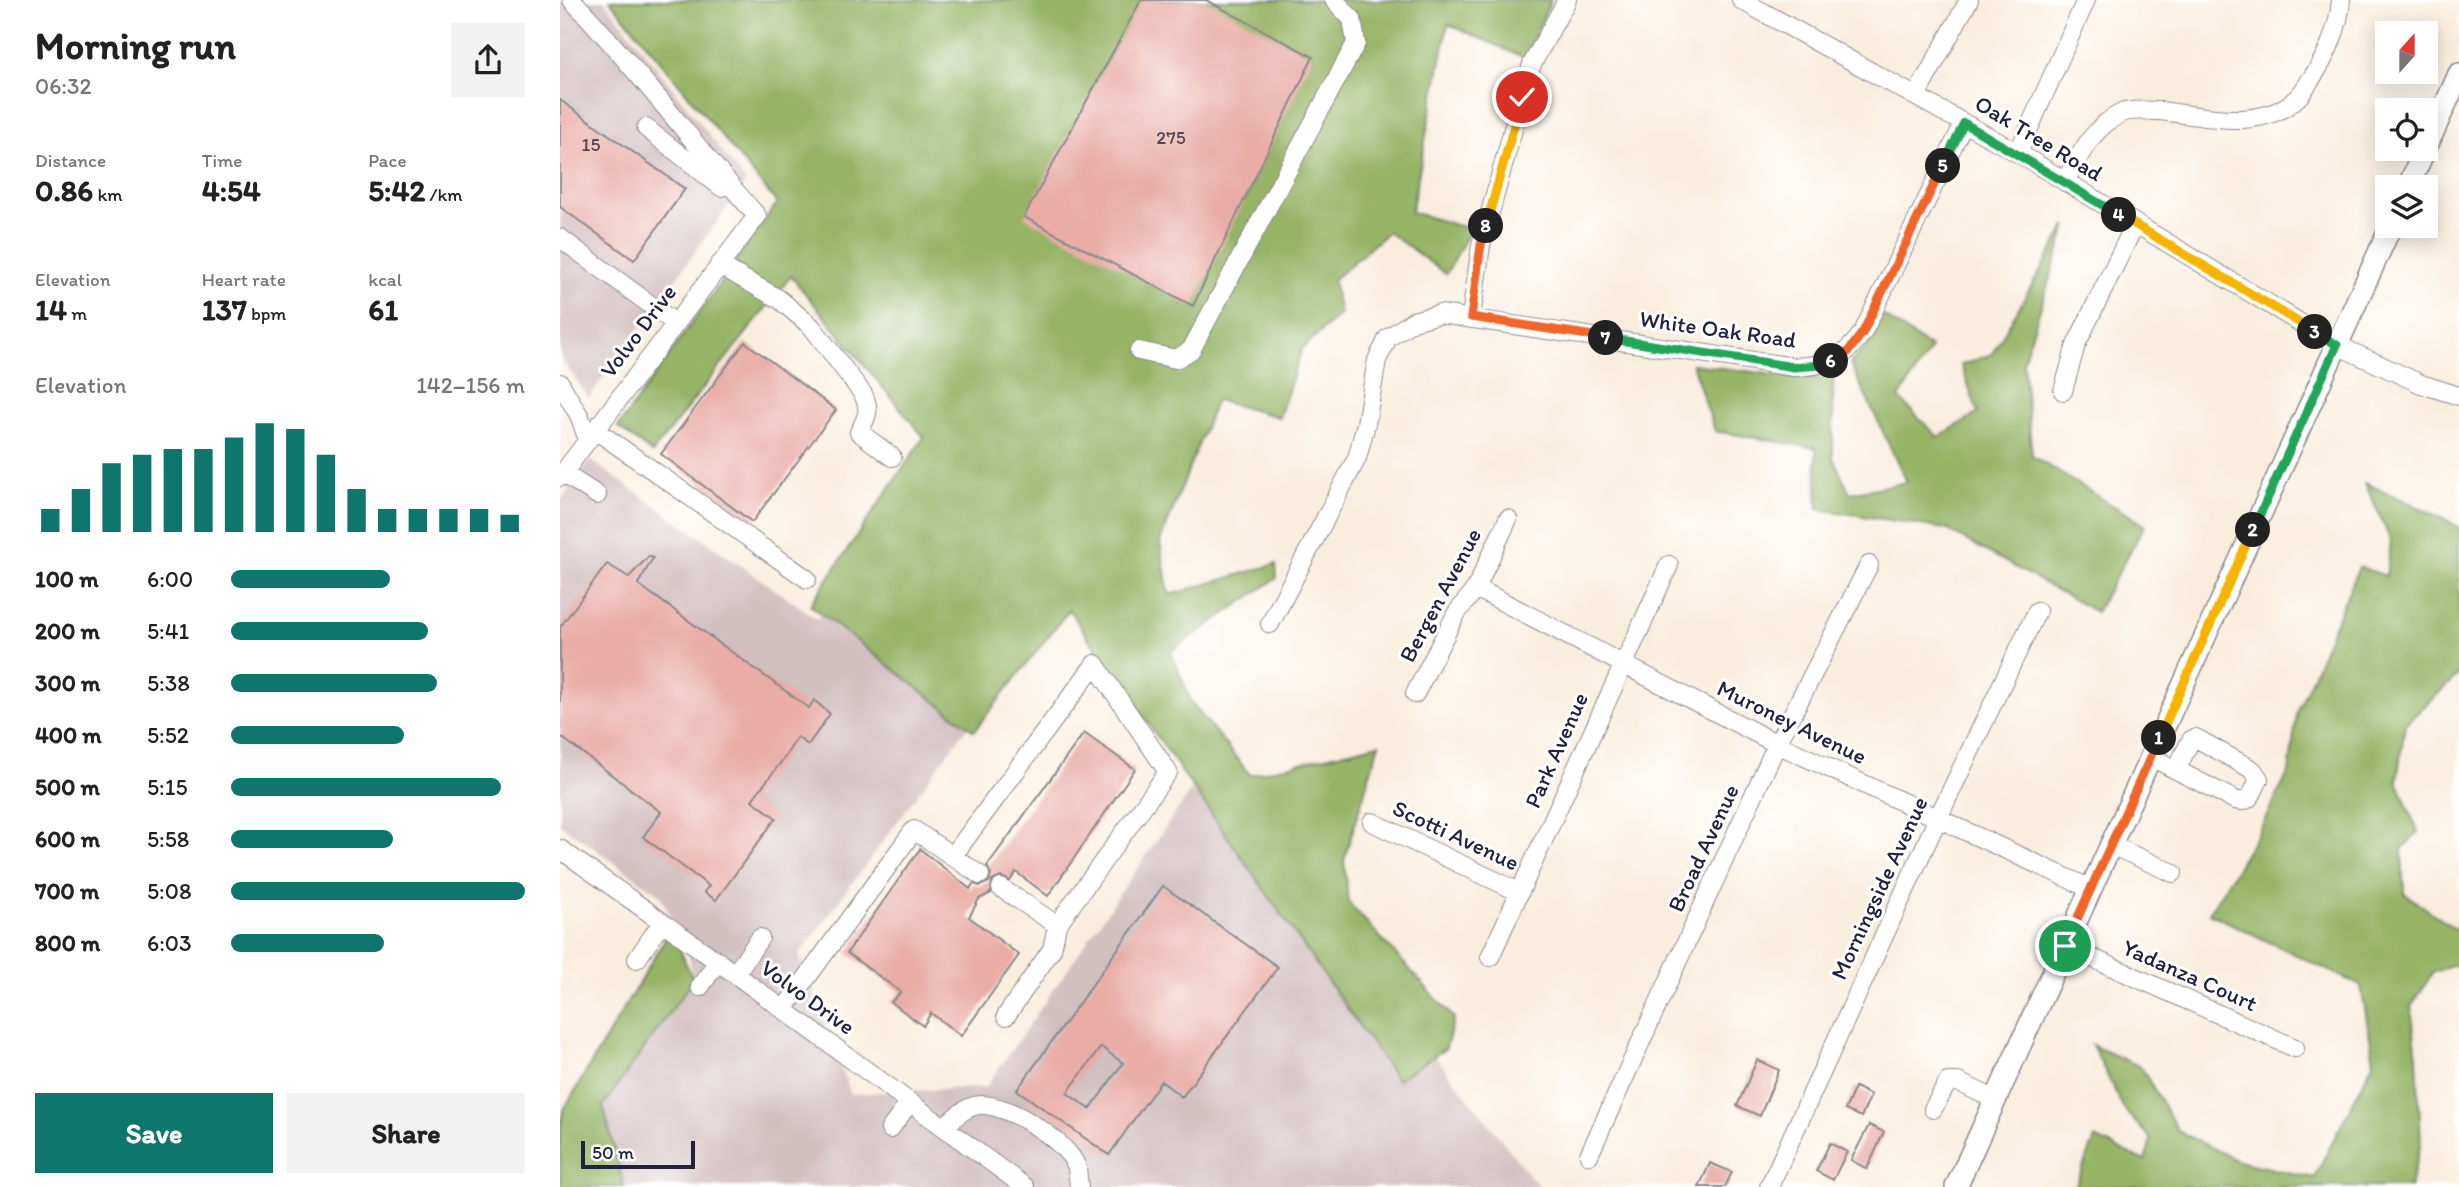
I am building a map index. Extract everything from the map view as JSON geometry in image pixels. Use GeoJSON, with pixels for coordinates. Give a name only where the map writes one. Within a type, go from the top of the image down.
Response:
{"type":"FeatureCollection","features":[{"type":"Feature","properties":{"kind":"main road"},"geometry":{"type":"LineString","coordinates":[[2438,120],[2459,74]]}},
{"type":"Feature","properties":{"kind":"main road"},"geometry":{"type":"LineString","coordinates":[[1956,1187],[2385,238]]}},
{"type":"Feature","properties":{"kind":"street"},"geometry":{"type":"LineString","coordinates":[[572,0],[616,46],[757,216]]}},
{"type":"Feature","properties":{"kind":"street"},"geometry":{"type":"LineString","coordinates":[[1139,351],[1176,359],[1191,349],[1356,43],[1352,19],[1334,0]]}},
{"type":"Feature","properties":{"kind":"street"},"geometry":{"type":"LineString","coordinates":[[1471,317],[1481,245],[1522,97],[1532,64],[1567,0]]}},
{"type":"Feature","properties":{"kind":"street","name":"Oak Tree Road"},"geometry":{"type":"LineString","coordinates":[[1741,0],[2018,153],[2337,345],[2421,384],[2459,396]]}},
{"type":"Feature","properties":{"kind":"street"},"geometry":{"type":"LineString","coordinates":[[1916,96],[1969,0]]}},
{"type":"Feature","properties":{"kind":"street"},"geometry":{"type":"LineString","coordinates":[[2018,153],[2086,0]]}},
{"type":"Feature","properties":{"kind":"street"},"geometry":{"type":"LineString","coordinates":[[2065,182],[2098,128],[2124,112],[2154,111],[2250,120],[2274,113],[2290,103],[2298,97],[2316,71],[2339,20],[2341,0]]}},
{"type":"Feature","properties":{"kind":"street","name":"White Oak Road"},"geometry":{"type":"LineString","coordinates":[[1270,624],[1357,458],[1377,360],[1388,338],[1413,321],[1440,314],[1794,367],[1822,365],[1848,352],[1863,332],[1964,123]]}},
{"type":"Feature","properties":{"kind":"street"},"geometry":{"type":"LineString","coordinates":[[646,128],[757,216]]}},
{"type":"Feature","properties":{"kind":"street","name":"Volvo Drive"},"geometry":{"type":"LineString","coordinates":[[562,475],[757,216]]}},
{"type":"Feature","properties":{"kind":"street"},"geometry":{"type":"LineString","coordinates":[[2063,391],[2076,345],[2135,224]]}},
{"type":"Feature","properties":{"kind":"street"},"geometry":{"type":"LineString","coordinates":[[560,238],[675,323]]}},
{"type":"Feature","properties":{"kind":"street"},"geometry":{"type":"LineString","coordinates":[[719,265],[779,299],[812,327],[863,394],[869,406],[868,415],[859,432],[892,457]]}},
{"type":"Feature","properties":{"kind":"street"},"geometry":{"type":"LineString","coordinates":[[560,383],[591,433],[807,579]]}},
{"type":"Feature","properties":{"kind":"street"},"geometry":{"type":"LineString","coordinates":[[560,407],[580,417]]}},
{"type":"Feature","properties":{"kind":"street"},"geometry":{"type":"LineString","coordinates":[[562,475],[597,495]]}},
{"type":"Feature","properties":{"kind":"street","name":"Bergen Avenue"},"geometry":{"type":"LineString","coordinates":[[1415,694],[1456,614],[1476,588],[1508,519]]}},
{"type":"Feature","properties":{"kind":"street","name":"Park Avenue"},"geometry":{"type":"LineString","coordinates":[[1490,957],[1669,565]]}},
{"type":"Feature","properties":{"kind":"street","name":"Broad Avenue"},"geometry":{"type":"LineString","coordinates":[[1589,1155],[1777,744],[1869,565]]}},
{"type":"Feature","properties":{"kind":"street","name":"Muroney Avenue"},"geometry":{"type":"LineString","coordinates":[[1476,588],[1777,744],[2091,889]]}},
{"type":"Feature","properties":{"kind":"street","name":"Morningside Avenue"},"geometry":{"type":"LineString","coordinates":[[1769,1187],[2036,611]]}},
{"type":"Feature","properties":{"kind":"street"},"geometry":{"type":"LineString","coordinates":[[952,858],[1095,664],[1168,772],[1057,925],[1052,948],[1006,1016]]}},
{"type":"Feature","properties":{"kind":"street"},"geometry":{"type":"LineString","coordinates":[[2151,757],[2243,803],[2248,801],[2259,779],[2253,770],[2196,738],[2191,740],[2176,769]]}},
{"type":"Feature","properties":{"kind":"street","name":"Scotti Avenue"},"geometry":{"type":"LineString","coordinates":[[1372,822],[1519,892]]}},
{"type":"Feature","properties":{"kind":"street"},"geometry":{"type":"LineString","coordinates":[[784,1009],[914,830],[980,875]]}},
{"type":"Feature","properties":{"kind":"street"},"geometry":{"type":"LineString","coordinates":[[2111,845],[2173,873]]}},
{"type":"Feature","properties":{"kind":"street","name":"Volvo Drive"},"geometry":{"type":"LineString","coordinates":[[560,849],[910,1102],[1013,1184]]}},
{"type":"Feature","properties":{"kind":"street"},"geometry":{"type":"LineString","coordinates":[[1000,888],[1057,925]]}},
{"type":"Feature","properties":{"kind":"street"},"geometry":{"type":"LineString","coordinates":[[637,959],[662,922]]}},
{"type":"Feature","properties":{"kind":"street"},"geometry":{"type":"LineString","coordinates":[[735,974],[760,938]]}},
{"type":"Feature","properties":{"kind":"street","name":"Yadanza Court"},"geometry":{"type":"LineString","coordinates":[[2065,946],[2295,1048]]}},
{"type":"Feature","properties":{"kind":"street"},"geometry":{"type":"LineString","coordinates":[[700,987],[718,961]]}},
{"type":"Feature","properties":{"kind":"street"},"geometry":{"type":"LineString","coordinates":[[1933,1109],[1948,1082],[1958,1082],[1996,1100]]}},
{"type":"Feature","properties":{"kind":"street"},"geometry":{"type":"LineString","coordinates":[[890,1129],[910,1102]]}},
{"type":"Feature","properties":{"kind":"street"},"geometry":{"type":"LineString","coordinates":[[943,1127],[969,1108],[981,1105],[999,1108],[1055,1138],[1076,1165],[1079,1187]]}},
{"type":"Feature","properties":{"kind":"shaded area"},"geometry":{"type":"Polygon","coordinates":[[[560,0],[604,0],[746,182],[589,398],[560,357],[560,0]]]}},
{"type":"Feature","properties":{"kind":"shaded area"},"geometry":{"type":"Polygon","coordinates":[[[938,433],[1066,593],[799,955],[851,1094],[986,1087],[1206,769],[1539,1187],[624,1187],[603,1106],[693,980],[688,950],[660,895],[560,824],[560,502],[590,460],[817,619],[938,433]]]}},
{"type":"Feature","properties":{"kind":"green space"},"geometry":{"type":"Polygon","coordinates":[[[610,0],[1551,0],[1525,58],[1448,24],[1411,212],[1471,229],[1446,274],[1388,232],[1333,280],[1340,314],[1302,349],[1279,417],[1216,400],[1160,542],[1169,595],[1276,564],[1277,578],[1171,651],[1191,702],[1250,775],[1379,744],[1344,860],[1348,902],[1454,1018],[1446,1048],[1397,1080],[1069,610],[974,731],[810,605],[924,437],[791,276],[652,453],[618,427],[777,203],[610,0]]]}},
{"type":"Feature","properties":{"kind":"green space"},"geometry":{"type":"Polygon","coordinates":[[[2067,225],[2023,362],[2032,456],[2145,525],[2096,612],[1946,529],[1818,509],[1816,448],[1715,431],[1692,364],[1806,379],[1833,378],[1833,458],[1850,493],[1907,482],[1850,363],[1872,341],[1882,315],[1931,348],[1899,398],[1938,437],[1978,413],[1961,365],[1992,354],[2067,225]]]}},
{"type":"Feature","properties":{"kind":"green space"},"geometry":{"type":"Polygon","coordinates":[[[2365,483],[2459,528],[2459,674],[2405,724],[2397,781],[2418,832],[2402,849],[2404,893],[2459,932],[2459,964],[2433,972],[2411,1007],[2417,1057],[2421,1143],[2410,1187],[2075,1187],[2095,1138],[2145,1161],[2151,1139],[2125,1111],[2092,1045],[2141,1067],[2178,1131],[2238,1161],[2314,1178],[2374,1061],[2361,986],[2209,913],[2258,833],[2289,772],[2297,713],[2359,567],[2386,576],[2391,541],[2365,483]]]}},
{"type":"Feature","properties":{"kind":"green space"},"geometry":{"type":"Polygon","coordinates":[[[671,929],[693,980],[603,1106],[624,1187],[560,1187],[560,1130],[564,1109],[671,929]]]}},
{"type":"Feature","properties":{"kind":"building"},"geometry":{"type":"Polygon","coordinates":[[[1141,0],[1206,0],[1313,57],[1193,306],[1024,217],[1141,0]]]}},
{"type":"Feature","properties":{"kind":"building"},"geometry":{"type":"Polygon","coordinates":[[[560,100],[685,189],[634,260],[560,207],[560,100]]]}},
{"type":"Feature","properties":{"kind":"building"},"geometry":{"type":"Polygon","coordinates":[[[745,342],[836,410],[752,522],[661,454],[745,342]]]}},
{"type":"Feature","properties":{"kind":"building"},"geometry":{"type":"Polygon","coordinates":[[[649,556],[653,558],[638,584],[809,708],[814,700],[830,714],[808,745],[797,737],[752,800],[776,818],[716,900],[704,892],[709,886],[643,837],[661,812],[560,736],[560,627],[607,564],[629,577],[649,556]]]}},
{"type":"Feature","properties":{"kind":"building"},"geometry":{"type":"Polygon","coordinates":[[[1084,733],[1135,769],[1048,896],[1016,872],[1010,881],[1001,877],[992,881],[991,893],[979,899],[969,917],[1019,955],[961,1036],[931,1013],[923,1026],[891,1002],[901,992],[847,953],[920,849],[970,889],[973,884],[980,886],[989,882],[991,875],[987,866],[1084,733]]]}},
{"type":"Feature","properties":{"kind":"building"},"geometry":{"type":"Polygon","coordinates":[[[1163,886],[1278,967],[1182,1097],[1161,1081],[1109,1155],[1017,1090],[1163,886]],[[1101,1047],[1067,1093],[1090,1109],[1123,1063],[1101,1047]]]}},
{"type":"Feature","properties":{"kind":"building"},"geometry":{"type":"Polygon","coordinates":[[[1757,1060],[1779,1070],[1760,1116],[1737,1106],[1757,1060]]]}},
{"type":"Feature","properties":{"kind":"building"},"geometry":{"type":"Polygon","coordinates":[[[1855,1087],[1871,1095],[1861,1117],[1845,1110],[1855,1087]]]}},
{"type":"Feature","properties":{"kind":"building"},"geometry":{"type":"Polygon","coordinates":[[[1869,1125],[1884,1132],[1867,1169],[1851,1160],[1869,1125]]]}},
{"type":"Feature","properties":{"kind":"building"},"geometry":{"type":"Polygon","coordinates":[[[1830,1143],[1847,1152],[1833,1180],[1816,1171],[1830,1143]]]}},
{"type":"Feature","properties":{"kind":"building"},"geometry":{"type":"Polygon","coordinates":[[[1710,1163],[1732,1172],[1725,1187],[1699,1187],[1710,1163]]]}},
{"type":"Feature","properties":{"kind":"route"},"geometry":{"type":"LineString","coordinates":[[1522,97],[1481,245],[1471,317],[1794,367],[1822,365],[1848,352],[1863,332],[1964,123],[2337,345],[2065,946]]}}]}
